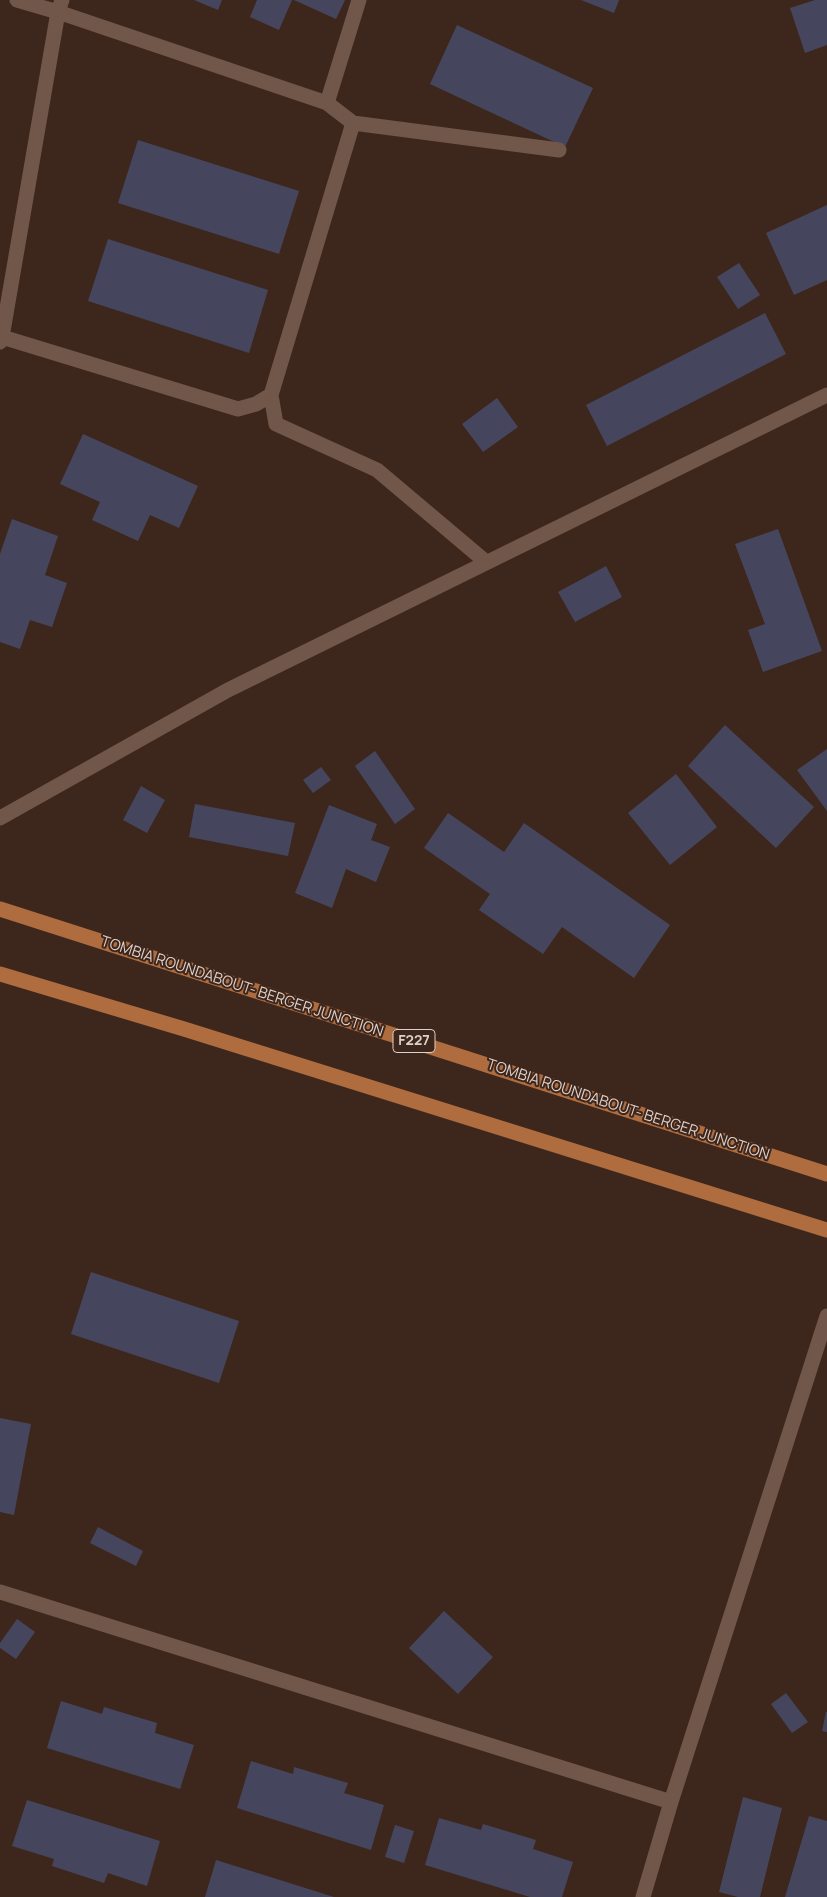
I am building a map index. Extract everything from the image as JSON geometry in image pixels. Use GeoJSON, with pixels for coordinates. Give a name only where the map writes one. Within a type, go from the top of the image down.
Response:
{"type":"FeatureCollection","features":[{"type":"Feature","properties":{"kind":"main road","name":"TOMBIA ROUNDABOUT- BERGER JUNCTION"},"geometry":{"type":"LineString","coordinates":[[0,909],[827,1174]]}},
{"type":"Feature","properties":{"kind":"main road"},"geometry":{"type":"LineString","coordinates":[[0,974],[184,1029],[827,1230]]}},
{"type":"Feature","properties":{"kind":"street"},"geometry":{"type":"LineString","coordinates":[[16,0],[60,6],[327,103],[354,123],[559,150]]}},
{"type":"Feature","properties":{"kind":"street"},"geometry":{"type":"LineString","coordinates":[[327,103],[359,0]]}},
{"type":"Feature","properties":{"kind":"street"},"geometry":{"type":"LineString","coordinates":[[60,6],[1,340],[238,409],[256,404],[271,395]]}},
{"type":"Feature","properties":{"kind":"street"},"geometry":{"type":"LineString","coordinates":[[354,123],[271,395],[276,424],[377,470],[486,562]]}},
{"type":"Feature","properties":{"kind":"street"},"geometry":{"type":"LineString","coordinates":[[0,818],[228,690],[827,395]]}},
{"type":"Feature","properties":{"kind":"street"},"geometry":{"type":"LineString","coordinates":[[643,1897],[671,1802],[827,1316]]}},
{"type":"Feature","properties":{"kind":"street"},"geometry":{"type":"LineString","coordinates":[[0,1592],[671,1802]]}},
{"type":"Feature","properties":{"kind":"building"},"geometry":{"type":"Polygon","coordinates":[[[194,0],[222,0],[218,10],[194,0]]]}},
{"type":"Feature","properties":{"kind":"building"},"geometry":{"type":"Polygon","coordinates":[[[257,0],[292,0],[279,30],[250,17],[257,0]]]}},
{"type":"Feature","properties":{"kind":"building"},"geometry":{"type":"Polygon","coordinates":[[[294,0],[345,0],[336,19],[294,0]]]}},
{"type":"Feature","properties":{"kind":"building"},"geometry":{"type":"Polygon","coordinates":[[[581,0],[619,0],[614,13],[581,0]]]}},
{"type":"Feature","properties":{"kind":"building"},"geometry":{"type":"Polygon","coordinates":[[[815,0],[827,0],[827,45],[805,53],[790,8],[815,0]]]}},
{"type":"Feature","properties":{"kind":"building"},"geometry":{"type":"Polygon","coordinates":[[[457,25],[593,88],[565,147],[430,84],[457,25]]]}},
{"type":"Feature","properties":{"kind":"building"},"geometry":{"type":"Polygon","coordinates":[[[138,140],[299,191],[279,254],[118,203],[138,140]]]}},
{"type":"Feature","properties":{"kind":"building"},"geometry":{"type":"Polygon","coordinates":[[[827,205],[827,280],[794,295],[766,233],[827,205]]]}},
{"type":"Feature","properties":{"kind":"building"},"geometry":{"type":"Polygon","coordinates":[[[108,239],[268,290],[249,353],[88,301],[108,239]]]}},
{"type":"Feature","properties":{"kind":"building"},"geometry":{"type":"Polygon","coordinates":[[[739,263],[760,295],[738,309],[717,277],[739,263]]]}},
{"type":"Feature","properties":{"kind":"building"},"geometry":{"type":"Polygon","coordinates":[[[765,313],[786,354],[607,446],[586,405],[765,313]]]}},
{"type":"Feature","properties":{"kind":"building"},"geometry":{"type":"Polygon","coordinates":[[[497,398],[518,427],[483,452],[462,424],[497,398]]]}},
{"type":"Feature","properties":{"kind":"building"},"geometry":{"type":"Polygon","coordinates":[[[83,434],[198,486],[179,528],[150,515],[138,541],[92,520],[100,502],[60,484],[83,434]]]}},
{"type":"Feature","properties":{"kind":"building"},"geometry":{"type":"Polygon","coordinates":[[[12,519],[58,536],[45,575],[67,583],[52,627],[30,620],[20,649],[0,642],[0,554],[12,519]]]}},
{"type":"Feature","properties":{"kind":"building"},"geometry":{"type":"Polygon","coordinates":[[[778,529],[822,651],[763,672],[748,630],[765,624],[735,544],[778,529]]]}},
{"type":"Feature","properties":{"kind":"building"},"geometry":{"type":"Polygon","coordinates":[[[606,566],[622,597],[575,622],[558,592],[606,566]]]}},
{"type":"Feature","properties":{"kind":"building"},"geometry":{"type":"Polygon","coordinates":[[[725,725],[814,807],[776,848],[688,766],[725,725]]]}},
{"type":"Feature","properties":{"kind":"building"},"geometry":{"type":"Polygon","coordinates":[[[827,749],[827,811],[797,770],[827,749]]]}},
{"type":"Feature","properties":{"kind":"building"},"geometry":{"type":"Polygon","coordinates":[[[375,751],[415,809],[395,824],[355,766],[375,751]]]}},
{"type":"Feature","properties":{"kind":"building"},"geometry":{"type":"Polygon","coordinates":[[[321,767],[331,780],[313,793],[303,780],[321,767]]]}},
{"type":"Feature","properties":{"kind":"building"},"geometry":{"type":"Polygon","coordinates":[[[676,774],[717,827],[670,865],[628,813],[676,774]]]}},
{"type":"Feature","properties":{"kind":"building"},"geometry":{"type":"Polygon","coordinates":[[[141,786],[165,800],[147,833],[123,820],[141,786]]]}},
{"type":"Feature","properties":{"kind":"building"},"geometry":{"type":"Polygon","coordinates":[[[195,804],[295,823],[288,856],[189,837],[195,804]]]}},
{"type":"Feature","properties":{"kind":"building"},"geometry":{"type":"Polygon","coordinates":[[[329,805],[377,824],[371,840],[390,847],[376,882],[346,869],[332,908],[295,893],[329,805]]]}},
{"type":"Feature","properties":{"kind":"building"},"geometry":{"type":"Polygon","coordinates":[[[448,813],[504,852],[524,823],[670,925],[634,978],[562,927],[543,954],[479,910],[490,894],[424,848],[448,813]]]}},
{"type":"Feature","properties":{"kind":"building"},"geometry":{"type":"Polygon","coordinates":[[[91,1272],[239,1321],[219,1383],[71,1334],[91,1272]]]}},
{"type":"Feature","properties":{"kind":"building"},"geometry":{"type":"Polygon","coordinates":[[[0,1418],[31,1424],[14,1515],[0,1512],[0,1418]]]}},
{"type":"Feature","properties":{"kind":"building"},"geometry":{"type":"Polygon","coordinates":[[[98,1527],[143,1551],[136,1566],[90,1543],[98,1527]]]}},
{"type":"Feature","properties":{"kind":"building"},"geometry":{"type":"Polygon","coordinates":[[[444,1611],[493,1657],[458,1694],[409,1648],[444,1611]]]}},
{"type":"Feature","properties":{"kind":"building"},"geometry":{"type":"Polygon","coordinates":[[[17,1619],[35,1632],[16,1659],[0,1648],[0,1643],[17,1619]]]}},
{"type":"Feature","properties":{"kind":"building"},"geometry":{"type":"Polygon","coordinates":[[[786,1693],[808,1722],[792,1733],[771,1704],[786,1693]]]}},
{"type":"Feature","properties":{"kind":"building"},"geometry":{"type":"Polygon","coordinates":[[[61,1701],[102,1714],[104,1707],[157,1723],[155,1733],[194,1745],[180,1789],[47,1748],[61,1701]]]}},
{"type":"Feature","properties":{"kind":"building"},"geometry":{"type":"Polygon","coordinates":[[[827,1712],[827,1732],[822,1731],[827,1712]]]}},
{"type":"Feature","properties":{"kind":"building"},"geometry":{"type":"Polygon","coordinates":[[[251,1761],[293,1774],[294,1767],[348,1783],[344,1793],[384,1805],[371,1850],[237,1808],[251,1761]]]}},
{"type":"Feature","properties":{"kind":"building"},"geometry":{"type":"Polygon","coordinates":[[[743,1797],[782,1808],[760,1897],[738,1897],[719,1892],[743,1797]]]}},
{"type":"Feature","properties":{"kind":"building"},"geometry":{"type":"Polygon","coordinates":[[[27,1800],[160,1841],[147,1886],[108,1873],[104,1883],[52,1866],[54,1859],[12,1846],[27,1800]]]}},
{"type":"Feature","properties":{"kind":"building"},"geometry":{"type":"Polygon","coordinates":[[[809,1816],[827,1821],[827,1897],[785,1897],[809,1816]]]}},
{"type":"Feature","properties":{"kind":"building"},"geometry":{"type":"Polygon","coordinates":[[[439,1818],[481,1830],[483,1824],[536,1840],[533,1849],[573,1862],[562,1897],[530,1897],[425,1865],[439,1818]]]}},
{"type":"Feature","properties":{"kind":"building"},"geometry":{"type":"Polygon","coordinates":[[[395,1825],[414,1831],[404,1863],[385,1857],[395,1825]]]}},
{"type":"Feature","properties":{"kind":"building"},"geometry":{"type":"Polygon","coordinates":[[[216,1860],[334,1897],[205,1897],[216,1860]]]}}]}
